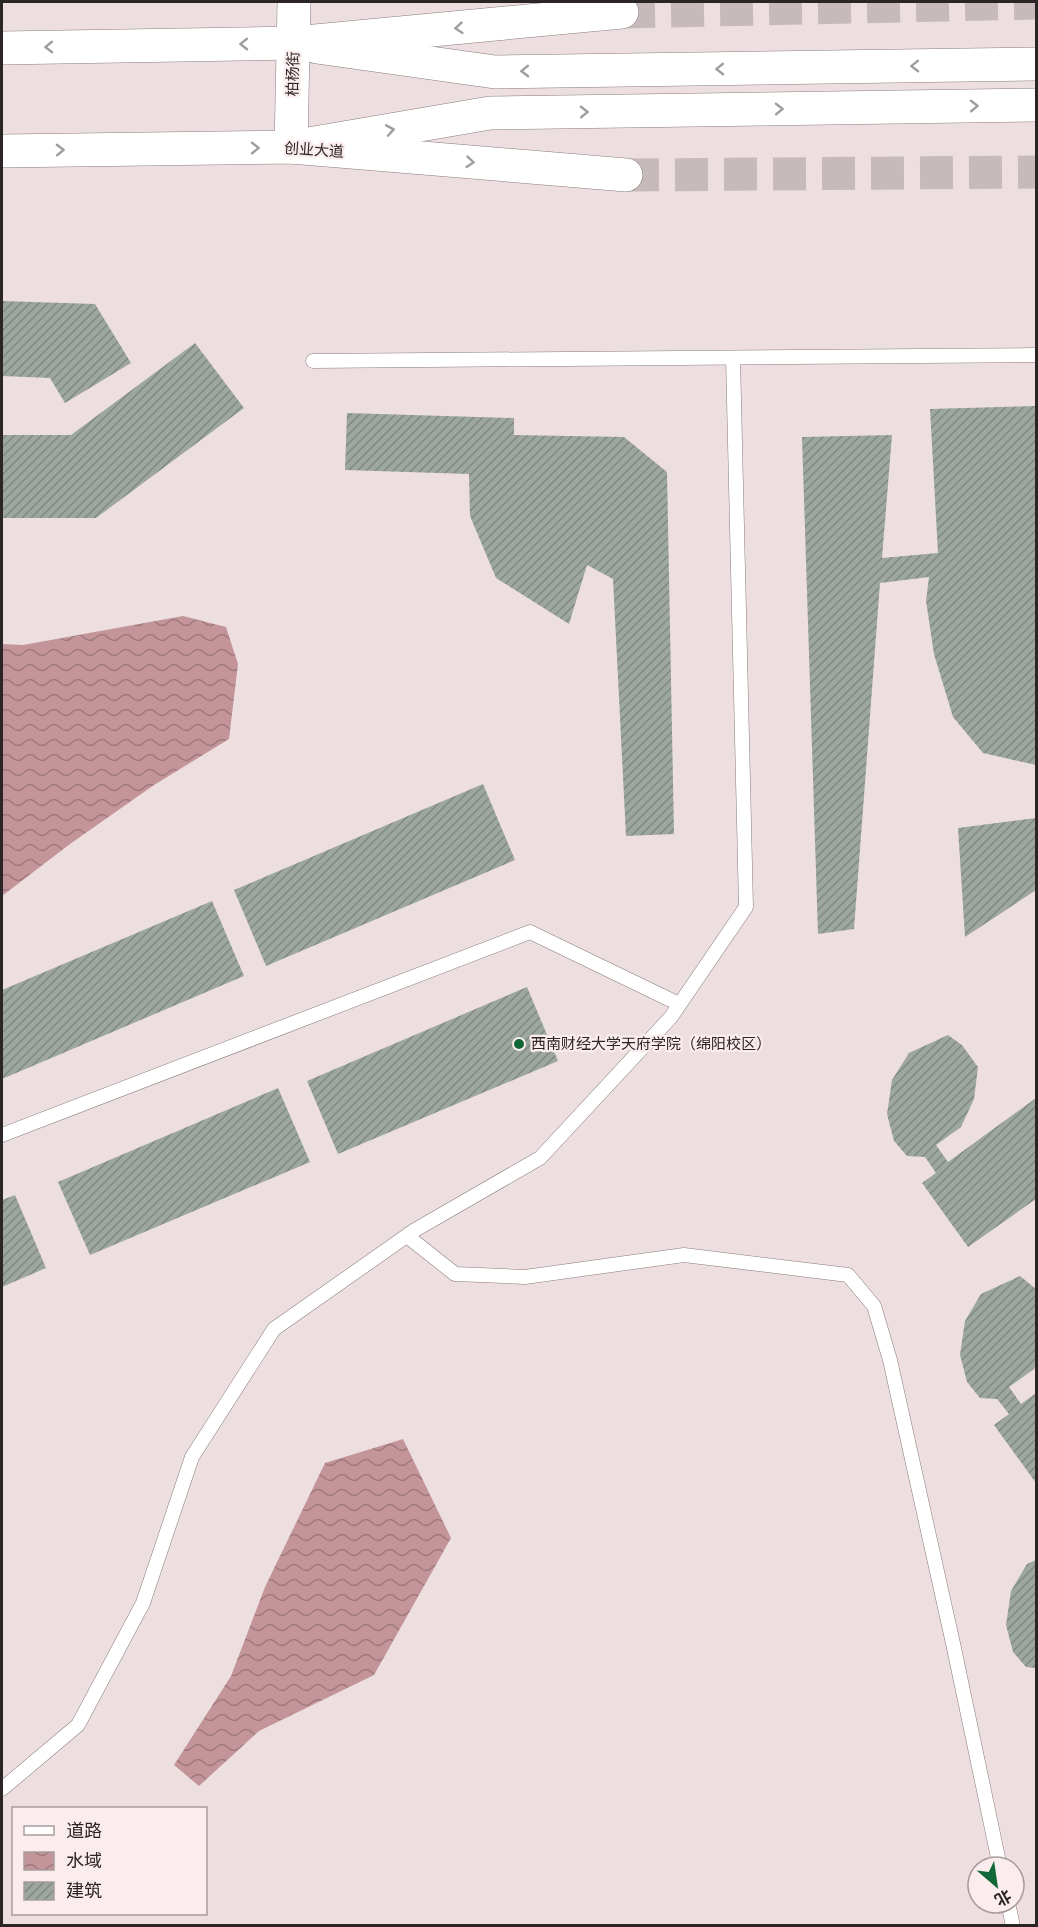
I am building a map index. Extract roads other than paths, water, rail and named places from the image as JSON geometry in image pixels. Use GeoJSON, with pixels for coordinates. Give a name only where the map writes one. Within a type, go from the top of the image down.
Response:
{"type":"FeatureCollection","features":[{"type":"Feature","properties":{"kind":"street","name":"柏杨街"},"geometry":{"type":"LineString","coordinates":[[291,147],[294,2]]}},
{"type":"Feature","properties":{"kind":"street"},"geometry":{"type":"LineString","coordinates":[[2,48],[294,43],[622,12]]}},
{"type":"Feature","properties":{"kind":"street"},"geometry":{"type":"LineString","coordinates":[[294,43],[495,72],[1036,64]]}},
{"type":"Feature","properties":{"kind":"street"},"geometry":{"type":"LineString","coordinates":[[291,147],[490,113],[1036,105]]}},
{"type":"Feature","properties":{"kind":"street","name":"创业大道"},"geometry":{"type":"LineString","coordinates":[[2,151],[291,147],[626,175]]}},
{"type":"Feature","properties":{"kind":"lane"},"geometry":{"type":"LineString","coordinates":[[313,361],[1036,355]]}},
{"type":"Feature","properties":{"kind":"lane"},"geometry":{"type":"LineString","coordinates":[[2,1788],[78,1725],[143,1603],[192,1457],[274,1329],[407,1236],[540,1158],[671,1017],[747,907],[733,358]]}},
{"type":"Feature","properties":{"kind":"lane"},"geometry":{"type":"LineString","coordinates":[[2,1135],[530,932],[679,1004]]}},
{"type":"Feature","properties":{"kind":"lane"},"geometry":{"type":"LineString","coordinates":[[407,1236],[455,1274],[525,1276],[684,1255],[848,1275],[874,1306],[890,1360],[997,1855]]}},
{"type":"Feature","properties":{"kind":"water"},"geometry":{"type":"Polygon","coordinates":[[[183,616],[226,627],[238,664],[229,739],[154,785],[70,844],[2,896],[2,644],[23,645],[183,616]]]}},
{"type":"Feature","properties":{"kind":"water"},"geometry":{"type":"Polygon","coordinates":[[[403,1439],[451,1538],[374,1675],[259,1731],[199,1786],[174,1765],[231,1676],[265,1587],[325,1463],[403,1439]]]}},
{"type":"Feature","properties":{"kind":"tunnel"},"geometry":{"type":"LineString","coordinates":[[622,12],[1036,3]]}},
{"type":"Feature","properties":{"kind":"tunnel"},"geometry":{"type":"LineString","coordinates":[[626,175],[1036,172]]}},
{"type":"Feature","properties":{"kind":"place","name":"西南财经大学天府学院（绵阳校区）"},"geometry":{"type":"Point","coordinates":[519,1044]}}]}
